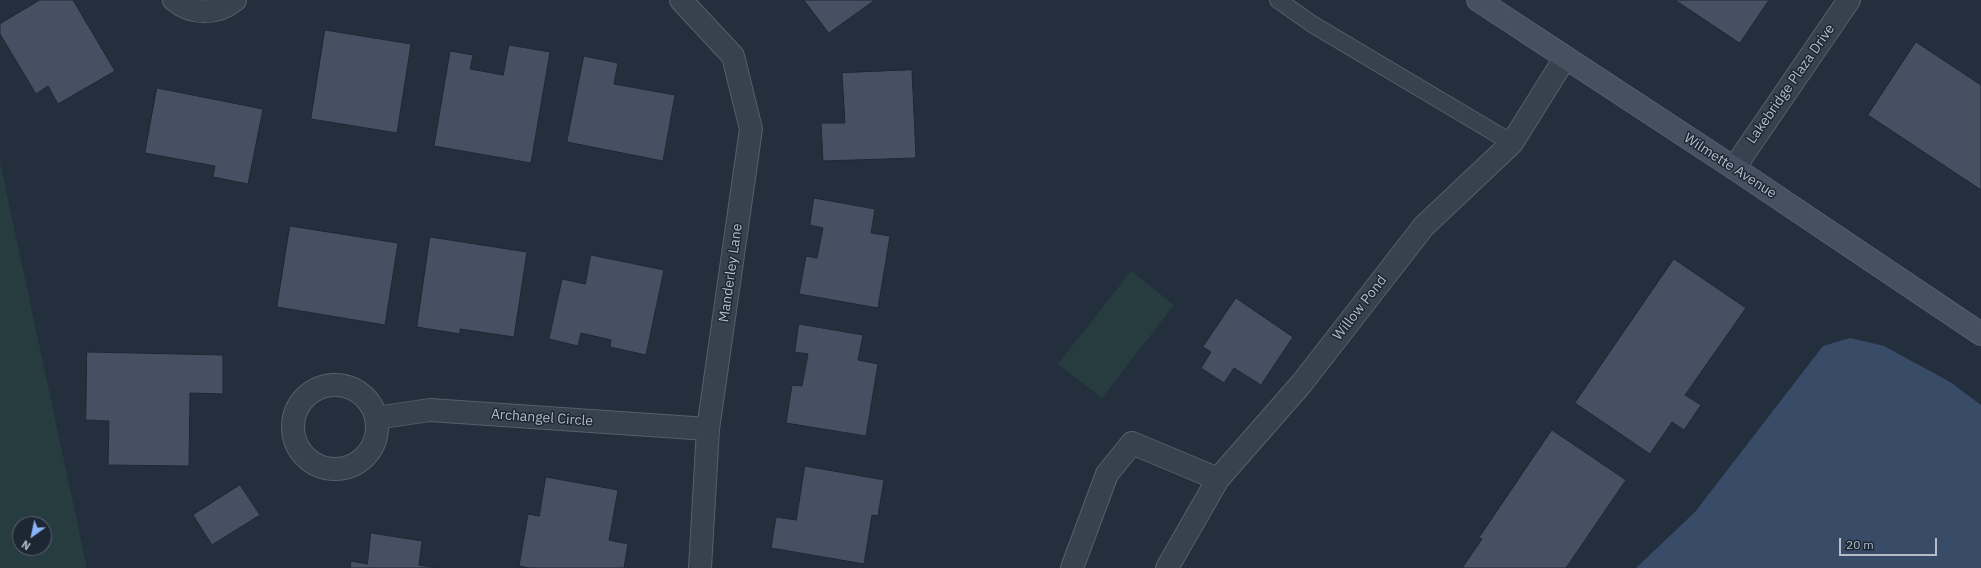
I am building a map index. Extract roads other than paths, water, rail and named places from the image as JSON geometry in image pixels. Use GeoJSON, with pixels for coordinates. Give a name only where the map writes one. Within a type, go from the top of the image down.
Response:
{"type":"FeatureCollection","features":[{"type":"Feature","properties":{"kind":"street"},"geometry":{"type":"LineString","coordinates":[[174,0],[190,10],[208,12],[226,7],[235,0]]}},
{"type":"Feature","properties":{"kind":"street","name":"Manderley Lane"},"geometry":{"type":"LineString","coordinates":[[681,0],[733,56],[751,129],[708,430],[700,568]]}},
{"type":"Feature","properties":{"kind":"street","name":"Wilmette Avenue"},"geometry":{"type":"LineString","coordinates":[[1478,0],[1734,168],[1981,334]]}},
{"type":"Feature","properties":{"kind":"street","name":"Lakebridge Plaza Drive"},"geometry":{"type":"LineString","coordinates":[[1734,168],[1849,0]]}},
{"type":"Feature","properties":{"kind":"street","name":"Willow Pond"},"geometry":{"type":"LineString","coordinates":[[1167,568],[1218,479],[1302,383],[1424,226],[1512,143],[1565,58]]}},
{"type":"Feature","properties":{"kind":"street","name":"Archangel Circle"},"geometry":{"type":"LineString","coordinates":[[376,418],[430,410],[708,430]]}},
{"type":"Feature","properties":{"kind":"street"},"geometry":{"type":"LineString","coordinates":[[1072,568],[1107,474],[1132,442],[1218,479]]}},
{"type":"Feature","properties":{"kind":"lane"},"geometry":{"type":"LineString","coordinates":[[1278,0],[1312,24],[1512,143]]}},
{"type":"Feature","properties":{"kind":"water"},"geometry":{"type":"Polygon","coordinates":[[[1850,338],[1884,346],[1950,382],[1981,405],[1981,568],[1636,568],[1695,512],[1823,346],[1850,338]]]}}]}
